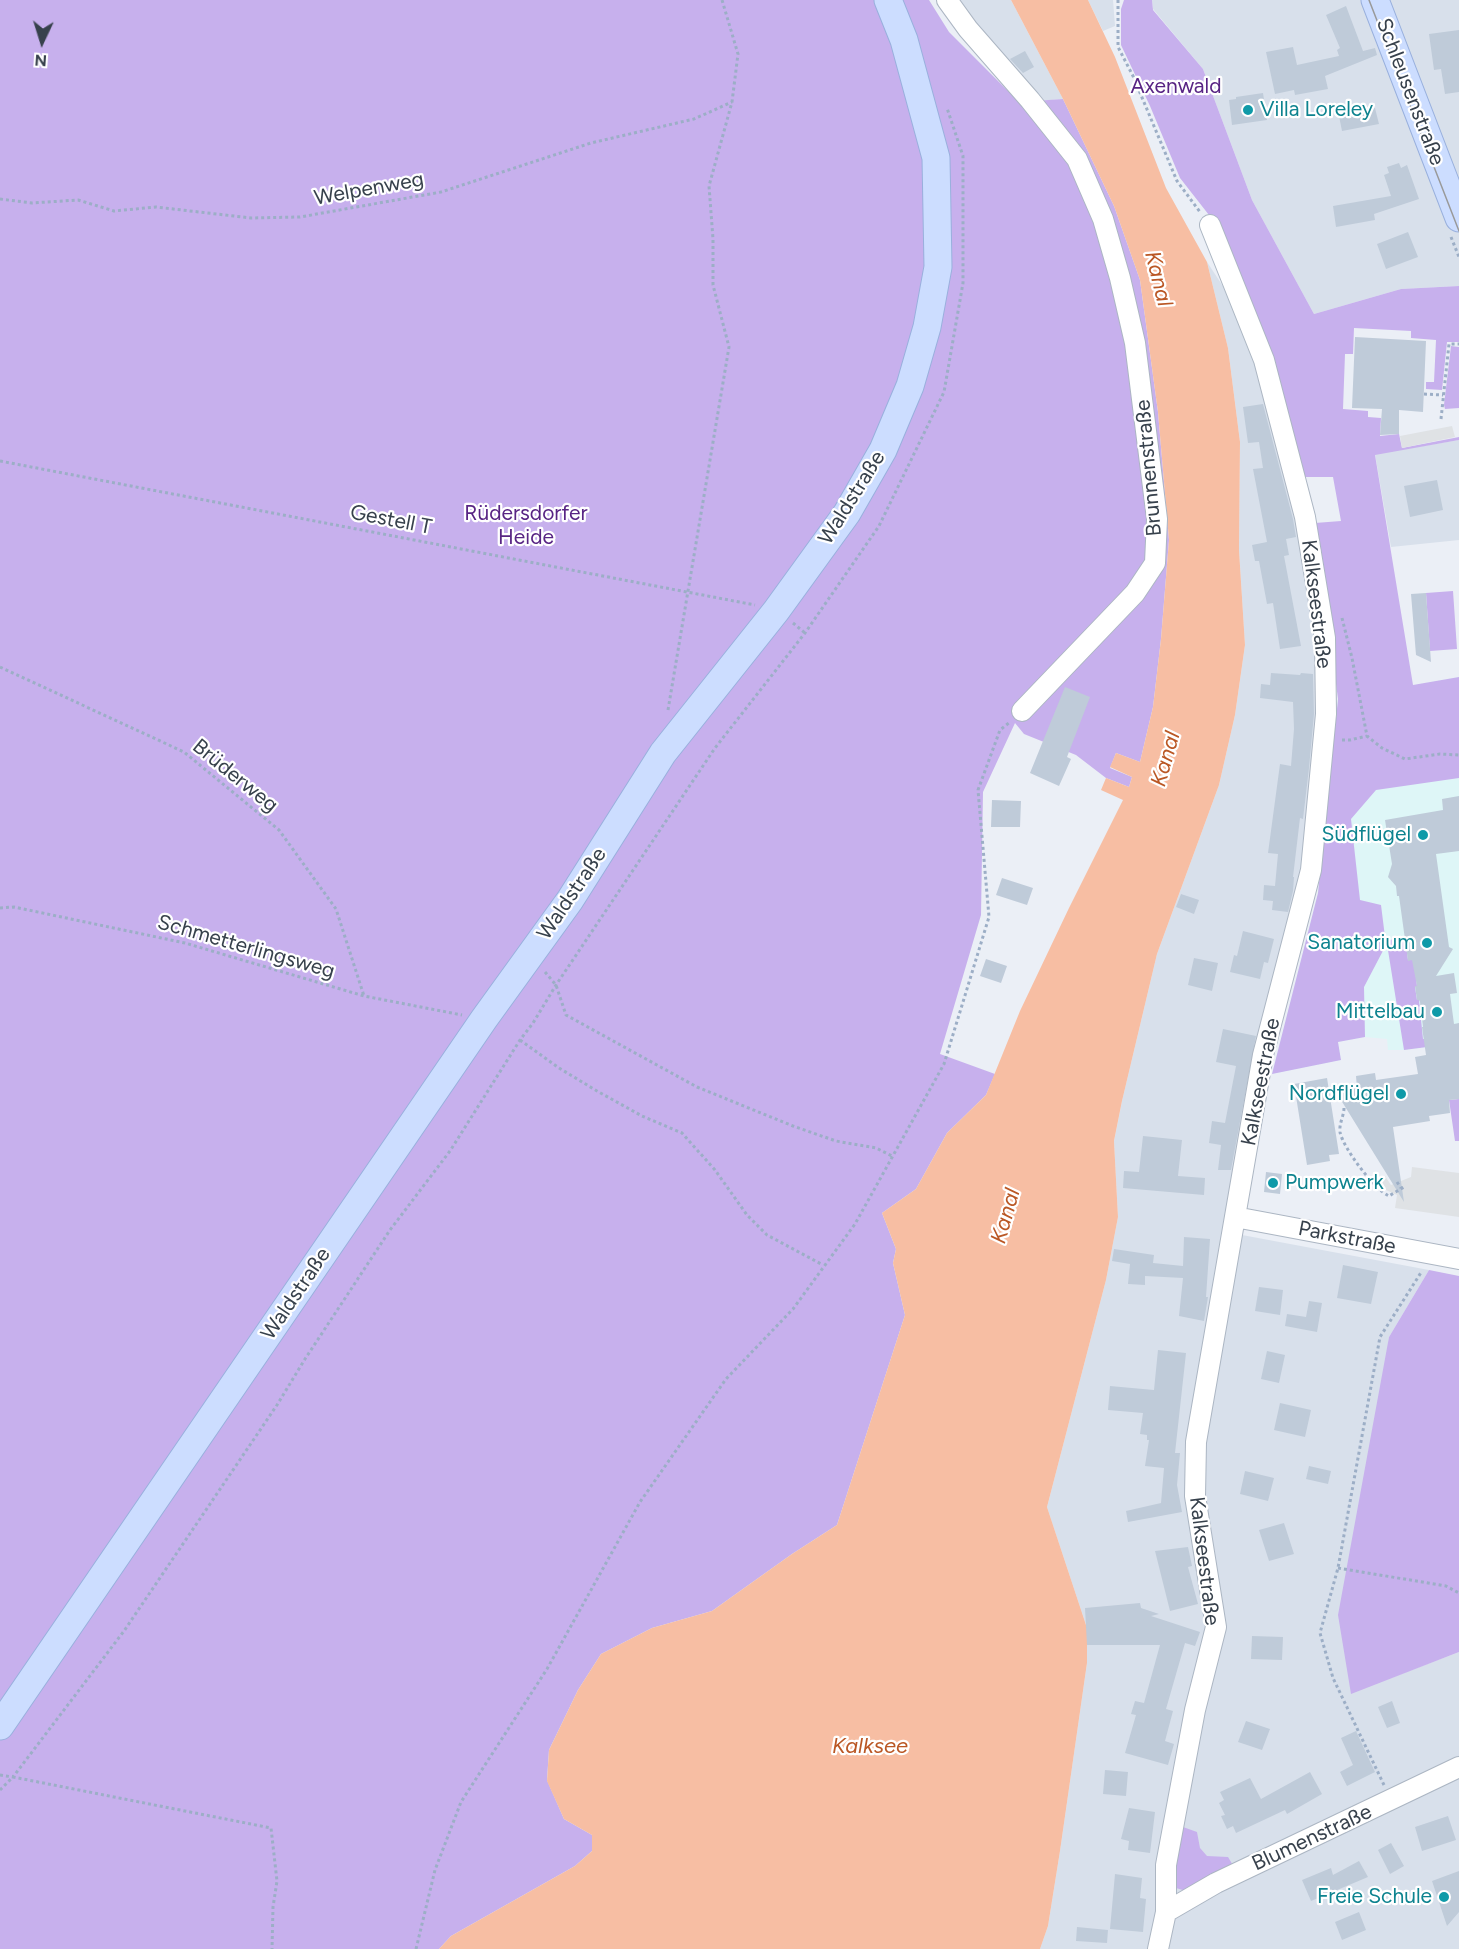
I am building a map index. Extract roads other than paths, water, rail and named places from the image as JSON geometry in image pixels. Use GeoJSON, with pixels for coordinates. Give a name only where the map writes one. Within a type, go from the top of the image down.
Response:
{"type":"FeatureCollection","features":[{"type":"Feature","properties":{"kind":"street","name":"Waldstraße"},"geometry":{"type":"LineString","coordinates":[[0,1726],[484,1019],[570,900],[663,753],[776,611],[847,513],[883,450],[910,386],[927,327],[938,267],[936,158],[904,40],[888,0]]}},
{"type":"Feature","properties":{"kind":"street","name":"Brunnenstraße"},"geometry":{"type":"LineString","coordinates":[[947,0],[968,29],[1030,100],[1077,159],[1104,219],[1135,343],[1157,519],[1155,563],[1135,593],[1022,711]]}},
{"type":"Feature","properties":{"kind":"street","name":"Schleusenstraße"},"geometry":{"type":"LineString","coordinates":[[1375,0],[1459,218]]}},
{"type":"Feature","properties":{"kind":"street","name":"Kalkseestraße"},"geometry":{"type":"LineString","coordinates":[[1158,1949],[1166,1912],[1166,1865],[1195,1710],[1216,1627],[1195,1496],[1196,1442],[1263,1055],[1311,870],[1326,714],[1325,638],[1305,517],[1264,360],[1210,225]]}},
{"type":"Feature","properties":{"kind":"street","name":"Parkstraße"},"geometry":{"type":"LineString","coordinates":[[1235,1217],[1459,1259]]}},
{"type":"Feature","properties":{"kind":"street","name":"Blumenstraße"},"geometry":{"type":"LineString","coordinates":[[1166,1912],[1216,1883],[1459,1767]]}},
{"type":"Feature","properties":{"kind":"water"},"geometry":{"type":"Polygon","coordinates":[[[1011,0],[1088,0],[1115,57],[1166,188],[1207,262],[1228,348],[1240,442],[1239,550],[1245,645],[1235,715],[1219,785],[1157,954],[1122,1101],[1114,1141],[1118,1217],[1106,1280],[1047,1507],[1087,1628],[1087,1663],[1048,1926],[1040,1949],[439,1949],[451,1936],[575,1866],[592,1851],[592,1835],[564,1819],[547,1781],[549,1750],[578,1690],[601,1654],[652,1628],[712,1611],[837,1525],[905,1315],[893,1263],[896,1249],[882,1213],[916,1189],[947,1133],[986,1095],[1020,1011],[1123,800],[1101,790],[1106,778],[1129,787],[1132,777],[1110,767],[1116,753],[1140,762],[1153,707],[1169,540],[1158,412],[1140,280],[1114,206],[1063,99],[1011,0]]]}},
{"type":"Feature","properties":{"kind":"tram line"},"geometry":{"type":"LineString","coordinates":[[1369,0],[1459,231]]}},
{"type":"Feature","properties":{"kind":"place","name":"Villa Loreley"},"geometry":{"type":"Point","coordinates":[1248,110]}},
{"type":"Feature","properties":{"kind":"place","name":"Südflügel"},"geometry":{"type":"Point","coordinates":[1423,835]}},
{"type":"Feature","properties":{"kind":"place","name":"Sanatorium"},"geometry":{"type":"Point","coordinates":[1427,943]}},
{"type":"Feature","properties":{"kind":"place","name":"Mittelbau"},"geometry":{"type":"Point","coordinates":[1437,1012]}},
{"type":"Feature","properties":{"kind":"place","name":"Nordflügel"},"geometry":{"type":"Point","coordinates":[1401,1094]}},
{"type":"Feature","properties":{"kind":"place","name":"Pumpwerk"},"geometry":{"type":"Point","coordinates":[1273,1183]}},
{"type":"Feature","properties":{"kind":"place","name":"Freie Schule"},"geometry":{"type":"Point","coordinates":[1444,1897]}},
{"type":"Feature","properties":{"kind":"park label","name":"Axenwald"},"geometry":{"type":"Point","coordinates":[1176,87]}},
{"type":"Feature","properties":{"kind":"park label","name":"Rüdersdorfer Heide"},"geometry":{"type":"Point","coordinates":[526,526]}},
{"type":"Feature","properties":{"kind":"water label","name":"Kanal"},"geometry":{"type":"Point","coordinates":[1158,279]}},
{"type":"Feature","properties":{"kind":"water label","name":"Kanal"},"geometry":{"type":"Point","coordinates":[1166,759]}},
{"type":"Feature","properties":{"kind":"water label","name":"Kanal"},"geometry":{"type":"Point","coordinates":[1006,1216]}},
{"type":"Feature","properties":{"kind":"water label","name":"Kalksee"},"geometry":{"type":"Point","coordinates":[870,1747]}}]}
